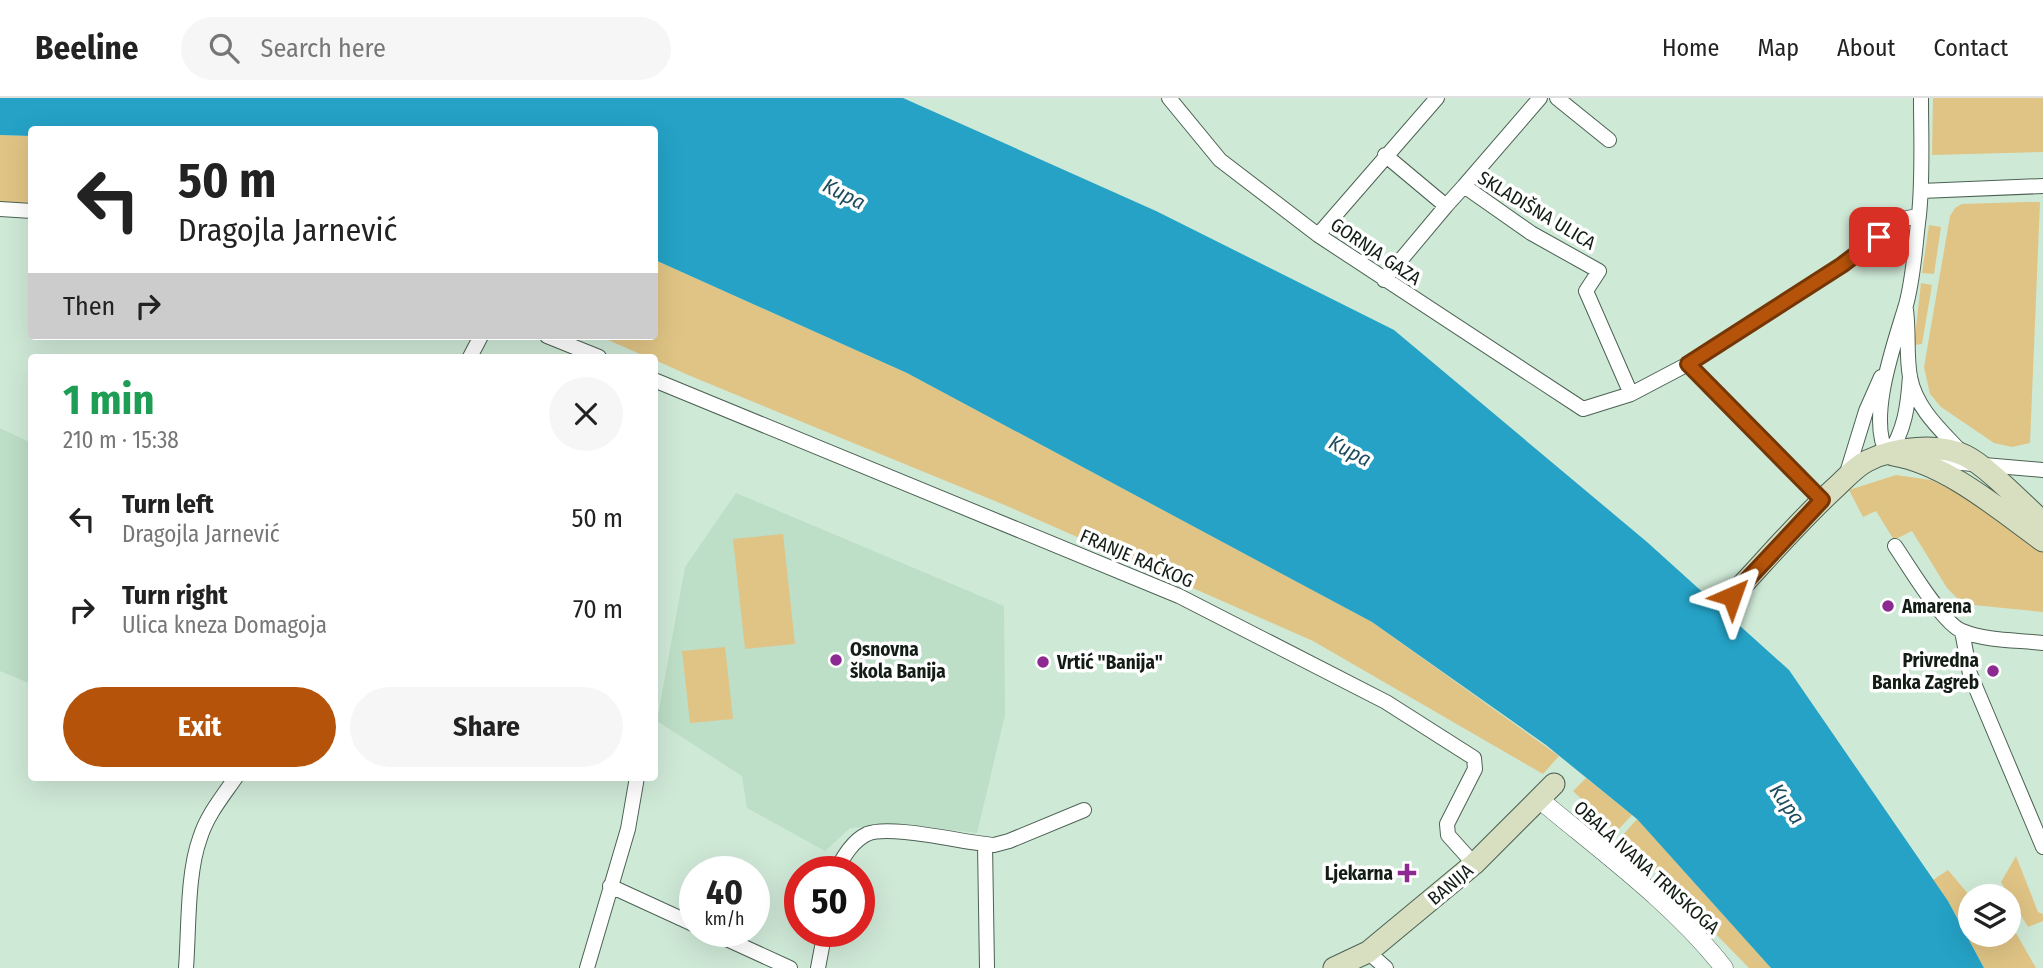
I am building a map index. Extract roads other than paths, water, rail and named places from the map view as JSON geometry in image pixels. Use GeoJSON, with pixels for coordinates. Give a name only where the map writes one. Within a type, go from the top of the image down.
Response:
{"type":"FeatureCollection","features":[{"type":"Feature","properties":{"kind":"main road"},"geometry":{"type":"LineString","coordinates":[[1732,596],[1846,478],[1867,461],[1903,450],[1930,448],[1971,459],[2043,522]]}},
{"type":"Feature","properties":{"kind":"main road"},"geometry":{"type":"LineString","coordinates":[[1888,454],[1934,468],[1982,496],[2043,541]]}},
{"type":"Feature","properties":{"kind":"main road","name":"BANIJA"},"geometry":{"type":"LineString","coordinates":[[1334,968],[1368,952],[1474,864],[1546,792]]}},
{"type":"Feature","properties":{"kind":"street","name":"GORNJA GAZA"},"geometry":{"type":"LineString","coordinates":[[1170,98],[1220,160],[1318,235],[1583,409],[1631,394]]}},
{"type":"Feature","properties":{"kind":"street"},"geometry":{"type":"LineString","coordinates":[[1318,235],[1437,98]]}},
{"type":"Feature","properties":{"kind":"street"},"geometry":{"type":"LineString","coordinates":[[1464,186],[1540,98]]}},
{"type":"Feature","properties":{"kind":"street"},"geometry":{"type":"LineString","coordinates":[[1557,98],[1609,140]]}},
{"type":"Feature","properties":{"kind":"street"},"geometry":{"type":"LineString","coordinates":[[1846,478],[1866,411],[1888,363],[1906,304],[1921,191],[1921,98]]}},
{"type":"Feature","properties":{"kind":"street"},"geometry":{"type":"LineString","coordinates":[[1385,155],[1446,206]]}},
{"type":"Feature","properties":{"kind":"street","name":"SKLADIŠNA ULICA"},"geometry":{"type":"LineString","coordinates":[[1384,280],[1464,186],[1531,233],[1599,271],[1586,291],[1631,394]]}},
{"type":"Feature","properties":{"kind":"street"},"geometry":{"type":"LineString","coordinates":[[1921,191],[2043,186]]}},
{"type":"Feature","properties":{"kind":"street"},"geometry":{"type":"LineString","coordinates":[[0,209],[28,211]]}},
{"type":"Feature","properties":{"kind":"street"},"geometry":{"type":"LineString","coordinates":[[1631,394],[1688,364],[1842,265],[1892,225],[1902,219],[1919,216]]}},
{"type":"Feature","properties":{"kind":"street"},"geometry":{"type":"LineString","coordinates":[[1888,363],[1880,428],[1881,443],[1888,454],[1905,420],[1910,376],[1906,304]]}},
{"type":"Feature","properties":{"kind":"street"},"geometry":{"type":"LineString","coordinates":[[557,340],[592,354]]}},
{"type":"Feature","properties":{"kind":"street"},"geometry":{"type":"LineString","coordinates":[[1688,364],[1822,500]]}},
{"type":"Feature","properties":{"kind":"street"},"geometry":{"type":"LineString","coordinates":[[1910,376],[1921,405],[1936,425],[1971,459]]}},
{"type":"Feature","properties":{"kind":"street","name":"FRANJE RAČKOG"},"geometry":{"type":"LineString","coordinates":[[658,382],[1179,596],[1386,702],[1474,758],[1475,769],[1447,824],[1447,831],[1474,864]]}},
{"type":"Feature","properties":{"kind":"street"},"geometry":{"type":"LineString","coordinates":[[1910,459],[1971,459],[2043,470]]}},
{"type":"Feature","properties":{"kind":"street"},"geometry":{"type":"LineString","coordinates":[[1895,546],[1945,618],[1962,631],[2043,643]]}},
{"type":"Feature","properties":{"kind":"street"},"geometry":{"type":"LineString","coordinates":[[1962,631],[1970,674],[2043,847]]}},
{"type":"Feature","properties":{"kind":"street"},"geometry":{"type":"LineString","coordinates":[[1966,658],[1971,648],[1987,636]]}},
{"type":"Feature","properties":{"kind":"street"},"geometry":{"type":"LineString","coordinates":[[186,968],[194,863],[199,839],[207,819],[233,781]]}},
{"type":"Feature","properties":{"kind":"street"},"geometry":{"type":"LineString","coordinates":[[587,968],[628,829],[636,781]]}},
{"type":"Feature","properties":{"kind":"street","name":"OBALA IVANA TRNSKOGA"},"geometry":{"type":"LineString","coordinates":[[1546,792],[1690,931],[1724,968]]}},
{"type":"Feature","properties":{"kind":"street"},"geometry":{"type":"LineString","coordinates":[[844,856],[848,849],[867,834],[890,831],[985,844],[1009,841],[1084,810]]}},
{"type":"Feature","properties":{"kind":"street"},"geometry":{"type":"LineString","coordinates":[[985,844],[987,968]]}},
{"type":"Feature","properties":{"kind":"street"},"geometry":{"type":"LineString","coordinates":[[610,886],[679,918]]}},
{"type":"Feature","properties":{"kind":"street"},"geometry":{"type":"LineString","coordinates":[[744,947],[790,968]]}},
{"type":"Feature","properties":{"kind":"street"},"geometry":{"type":"LineString","coordinates":[[818,968],[822,947]]}},
{"type":"Feature","properties":{"kind":"street"},"geometry":{"type":"LineString","coordinates":[[1368,952],[1386,968]]}},
{"type":"Feature","properties":{"kind":"water","name":"Kupa"},"geometry":{"type":"Polygon","coordinates":[[[0,98],[903,98],[1156,211],[1394,330],[1647,542],[1789,670],[1948,901],[1958,920],[1958,947],[1973,947],[1984,968],[1771,968],[1637,819],[1546,745],[1372,622],[907,373],[658,261],[658,126],[28,126],[28,136],[0,135],[0,98]]]}},
{"type":"Feature","properties":{"kind":"place","name":"Amarena"},"geometry":{"type":"Point","coordinates":[1888,606]}},
{"type":"Feature","properties":{"kind":"place","name":"Osnovna škola Banija"},"geometry":{"type":"Point","coordinates":[836,660]}},
{"type":"Feature","properties":{"kind":"place","name":"Vrtić \"Banija\""},"geometry":{"type":"Point","coordinates":[1043,662]}},
{"type":"Feature","properties":{"kind":"place","name":"Privredna Banka Zagreb"},"geometry":{"type":"Point","coordinates":[1993,671]}},
{"type":"Feature","properties":{"kind":"place","name":"Ljekarna"},"geometry":{"type":"Point","coordinates":[1407,873]}}]}
